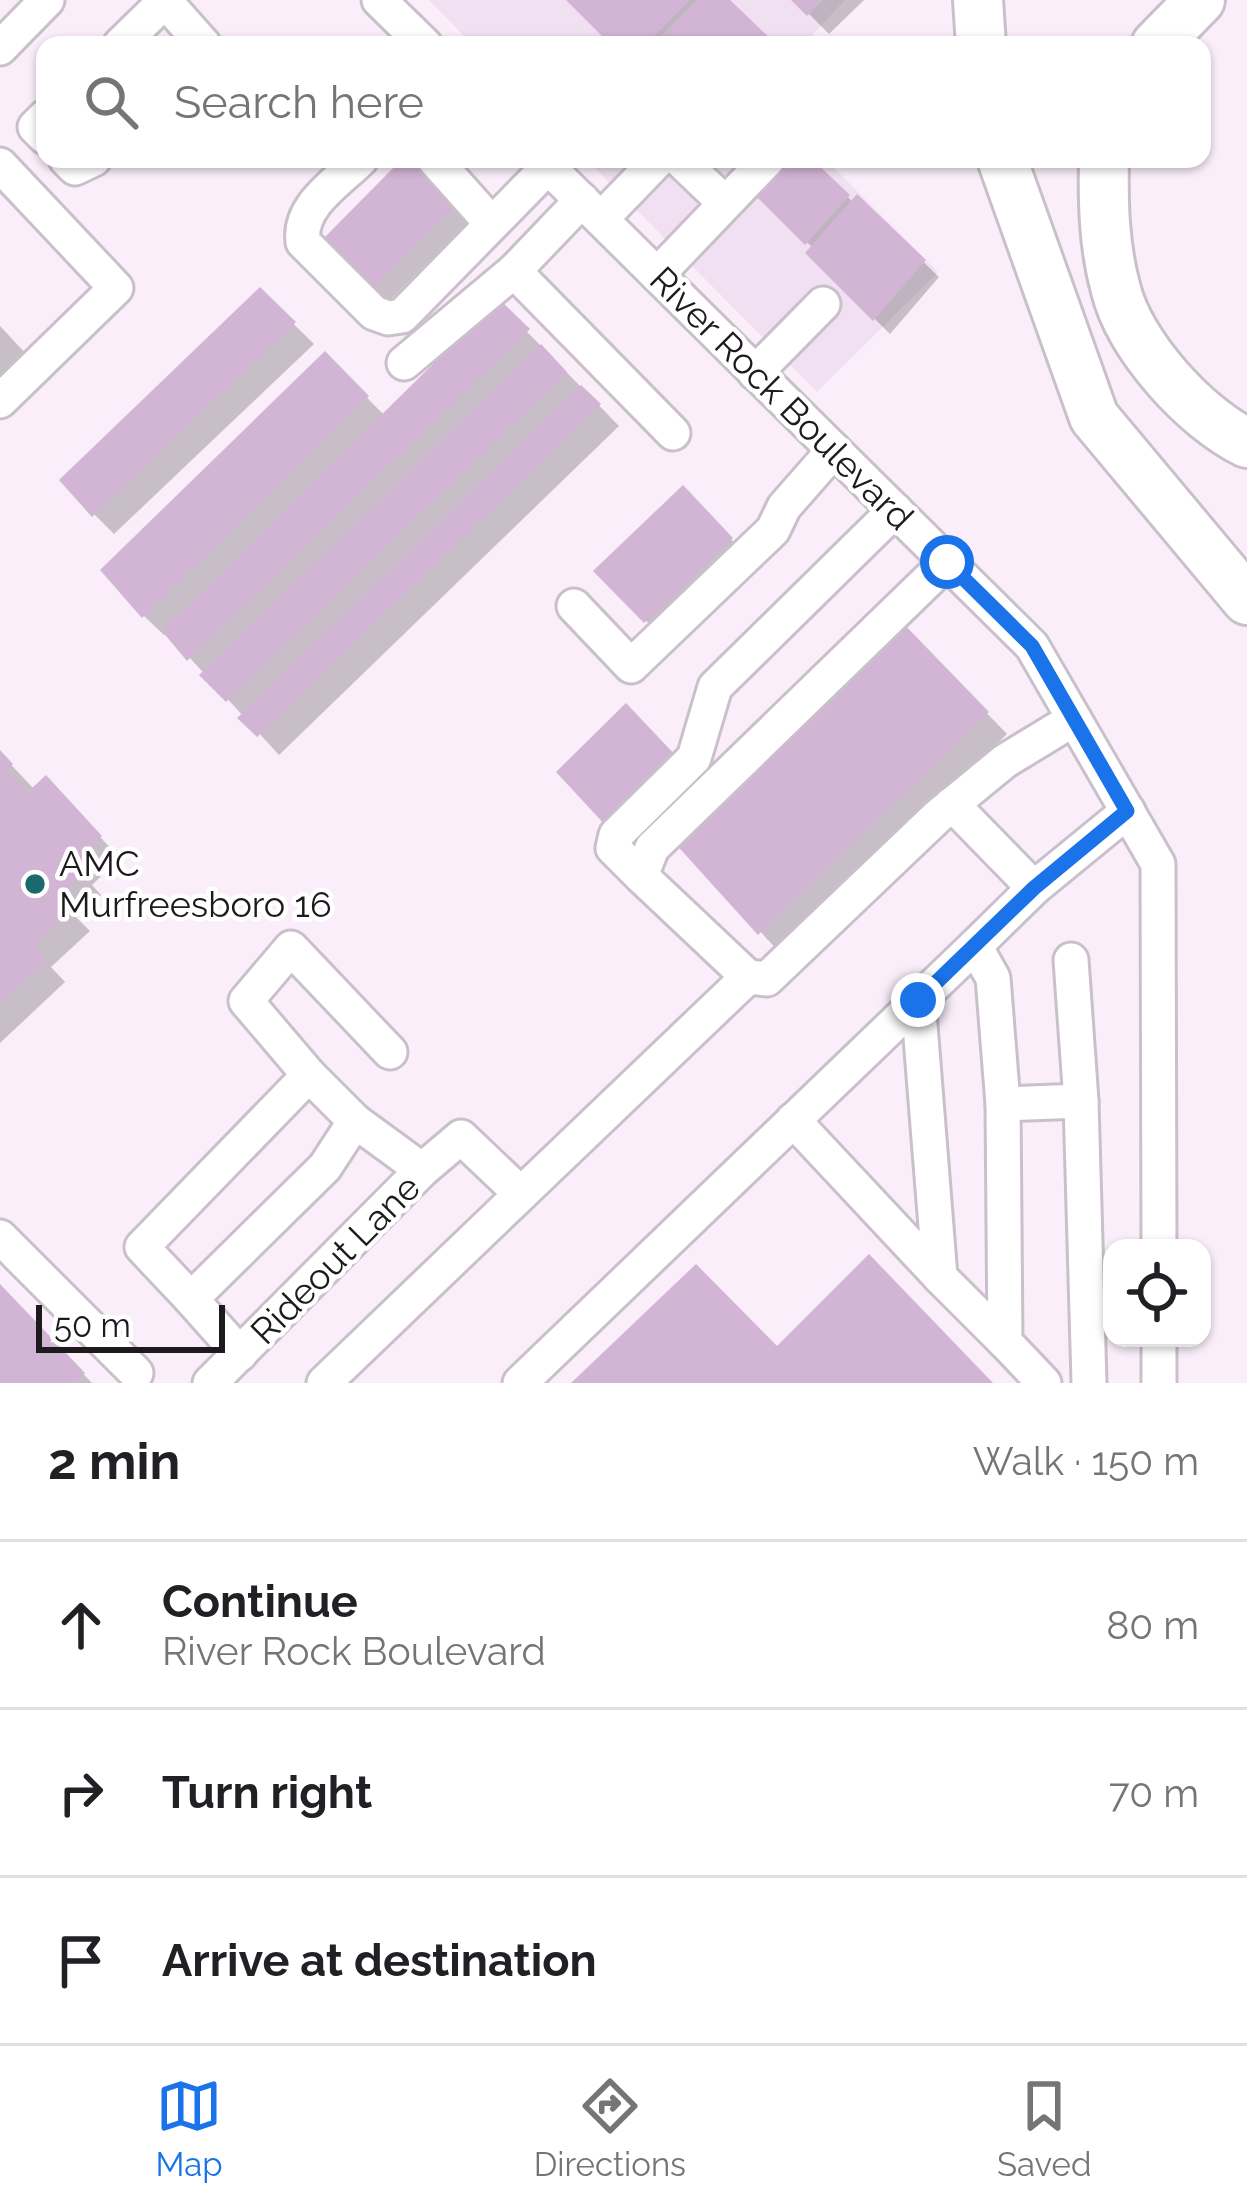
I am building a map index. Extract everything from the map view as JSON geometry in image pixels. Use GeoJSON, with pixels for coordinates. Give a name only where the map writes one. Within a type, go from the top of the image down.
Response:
{"type":"FeatureCollection","features":[{"type":"Feature","properties":{"kind":"highway"},"geometry":{"type":"LineString","coordinates":[[978,0],[980,36]]}},
{"type":"Feature","properties":{"kind":"highway"},"geometry":{"type":"LineString","coordinates":[[1165,36],[1201,0]]}},
{"type":"Feature","properties":{"kind":"highway"},"geometry":{"type":"LineString","coordinates":[[1005,168],[1094,417],[1247,600]]}},
{"type":"Feature","properties":{"kind":"highway"},"geometry":{"type":"LineString","coordinates":[[1104,168],[1104,224],[1116,294],[1147,350],[1186,403],[1247,442]]}},
{"type":"Feature","properties":{"kind":"street"},"geometry":{"type":"LineString","coordinates":[[0,48],[47,0]]}},
{"type":"Feature","properties":{"kind":"street"},"geometry":{"type":"LineString","coordinates":[[128,36],[166,0],[196,36]]}},
{"type":"Feature","properties":{"kind":"street"},"geometry":{"type":"LineString","coordinates":[[379,0],[416,36]]}},
{"type":"Feature","properties":{"kind":"street"},"geometry":{"type":"LineString","coordinates":[[0,165],[116,288],[0,401]]}},
{"type":"Feature","properties":{"kind":"street"},"geometry":{"type":"LineString","coordinates":[[353,168],[308,211],[301,226],[303,242],[374,313],[388,318],[402,316],[493,224],[540,168]]}},
{"type":"Feature","properties":{"kind":"street"},"geometry":{"type":"LineString","coordinates":[[442,168],[493,224]]}},
{"type":"Feature","properties":{"kind":"street","name":"River Rock Boulevard"},"geometry":{"type":"LineString","coordinates":[[549,168],[1032,646],[1159,864],[1159,1239]]}},
{"type":"Feature","properties":{"kind":"street"},"geometry":{"type":"LineString","coordinates":[[404,363],[647,168]]}},
{"type":"Feature","properties":{"kind":"street"},"geometry":{"type":"LineString","coordinates":[[689,168],[725,203]]}},
{"type":"Feature","properties":{"kind":"street"},"geometry":{"type":"LineString","coordinates":[[657,275],[759,168]]}},
{"type":"Feature","properties":{"kind":"street"},"geometry":{"type":"LineString","coordinates":[[514,271],[674,433]]}},
{"type":"Feature","properties":{"kind":"street"},"geometry":{"type":"LineString","coordinates":[[755,373],[823,304]]}},
{"type":"Feature","properties":{"kind":"street"},"geometry":{"type":"LineString","coordinates":[[574,606],[631,666],[773,530],[784,506],[834,450]]}},
{"type":"Feature","properties":{"kind":"street"},"geometry":{"type":"LineString","coordinates":[[895,510],[715,686],[694,758],[616,835],[613,848],[748,977],[766,979],[952,804],[1005,760],[1074,719]]}},
{"type":"Feature","properties":{"kind":"street"},"geometry":{"type":"LineString","coordinates":[[641,876],[652,848],[947,562]]}},
{"type":"Feature","properties":{"kind":"street"},"geometry":{"type":"LineString","coordinates":[[952,804],[1034,888]]}},
{"type":"Feature","properties":{"kind":"street"},"geometry":{"type":"LineString","coordinates":[[520,1383],[1034,888],[1127,811]]}},
{"type":"Feature","properties":{"kind":"street"},"geometry":{"type":"LineString","coordinates":[[975,946],[993,979],[1003,1104],[1005,1342]]}},
{"type":"Feature","properties":{"kind":"street"},"geometry":{"type":"LineString","coordinates":[[390,1052],[291,948],[246,1001],[309,1076],[355,1120],[422,1170]]}},
{"type":"Feature","properties":{"kind":"street"},"geometry":{"type":"LineString","coordinates":[[1071,960],[1081,1101],[1089,1383]]}},
{"type":"Feature","properties":{"kind":"street"},"geometry":{"type":"LineString","coordinates":[[323,1383],[748,977]]}},
{"type":"Feature","properties":{"kind":"street"},"geometry":{"type":"LineString","coordinates":[[918,1000],[940,1276]]}},
{"type":"Feature","properties":{"kind":"street"},"geometry":{"type":"LineString","coordinates":[[240,1354],[142,1247],[309,1076]]}},
{"type":"Feature","properties":{"kind":"street"},"geometry":{"type":"LineString","coordinates":[[1003,1104],[1081,1101]]}},
{"type":"Feature","properties":{"kind":"street"},"geometry":{"type":"LineString","coordinates":[[191,1299],[325,1167],[355,1120]]}},
{"type":"Feature","properties":{"kind":"street"},"geometry":{"type":"LineString","coordinates":[[793,1120],[1044,1383]]}},
{"type":"Feature","properties":{"kind":"street","name":"Rideout Lane"},"geometry":{"type":"LineString","coordinates":[[210,1383],[422,1170],[461,1137],[521,1194]]}},
{"type":"Feature","properties":{"kind":"street"},"geometry":{"type":"LineString","coordinates":[[0,1237],[135,1380]]}},
{"type":"Feature","properties":{"kind":"street"},"geometry":{"type":"LineString","coordinates":[[1159,1347],[1159,1383]]}},
{"type":"Feature","properties":{"kind":"shaded area"},"geometry":{"type":"Polygon","coordinates":[[[429,0],[845,0],[811,36],[464,36],[429,0]]]}},
{"type":"Feature","properties":{"kind":"shaded area"},"geometry":{"type":"Polygon","coordinates":[[[595,168],[834,168],[938,272],[817,392],[595,168]]]}},
{"type":"Feature","properties":{"kind":"building"},"geometry":{"type":"Polygon","coordinates":[[[566,0],[690,0],[654,36],[602,36],[566,0]]]}},
{"type":"Feature","properties":{"kind":"building"},"geometry":{"type":"Polygon","coordinates":[[[697,0],[730,0],[768,36],[661,36],[697,0]]]}},
{"type":"Feature","properties":{"kind":"building"},"geometry":{"type":"Polygon","coordinates":[[[791,0],[823,0],[807,16],[791,0]]]}},
{"type":"Feature","properties":{"kind":"building"},"geometry":{"type":"Polygon","coordinates":[[[393,168],[421,168],[457,204],[369,292],[323,239],[393,168]]]}},
{"type":"Feature","properties":{"kind":"building"},"geometry":{"type":"Polygon","coordinates":[[[771,168],[822,168],[850,195],[805,245],[750,190],[771,168]]]}},
{"type":"Feature","properties":{"kind":"building"},"geometry":{"type":"Polygon","coordinates":[[[857,194],[926,260],[873,321],[805,253],[857,194]]]}},
{"type":"Feature","properties":{"kind":"building"},"geometry":{"type":"Polygon","coordinates":[[[260,287],[296,322],[92,517],[59,480],[260,287]]]}},
{"type":"Feature","properties":{"kind":"building"},"geometry":{"type":"Polygon","coordinates":[[[499,299],[530,329],[187,661],[162,631],[499,299]]]}},
{"type":"Feature","properties":{"kind":"building"},"geometry":{"type":"Polygon","coordinates":[[[541,344],[567,372],[226,702],[199,675],[541,344]]]}},
{"type":"Feature","properties":{"kind":"building"},"geometry":{"type":"Polygon","coordinates":[[[325,351],[369,396],[142,618],[100,570],[325,351]]]}},
{"type":"Feature","properties":{"kind":"building"},"geometry":{"type":"Polygon","coordinates":[[[581,385],[601,404],[257,737],[237,718],[581,385]]]}},
{"type":"Feature","properties":{"kind":"building"},"geometry":{"type":"Polygon","coordinates":[[[683,485],[733,538],[644,623],[593,571],[683,485]]]}},
{"type":"Feature","properties":{"kind":"building"},"geometry":{"type":"Polygon","coordinates":[[[897,617],[989,712],[758,935],[672,840],[897,617]]]}},
{"type":"Feature","properties":{"kind":"building"},"geometry":{"type":"Polygon","coordinates":[[[626,703],[679,759],[608,828],[556,772],[626,703]]]}},
{"type":"Feature","properties":{"kind":"building","name":"AMC Murfreesboro 16"},"geometry":{"type":"Polygon","coordinates":[[[0,750],[13,764],[6,771],[27,793],[46,775],[102,836],[74,863],[83,873],[59,895],[72,909],[34,945],[47,960],[0,1004],[0,750]]]}},
{"type":"Feature","properties":{"kind":"building"},"geometry":{"type":"Polygon","coordinates":[[[869,1254],[993,1383],[571,1383],[696,1264],[777,1346],[869,1254]]]}},
{"type":"Feature","properties":{"kind":"building"},"geometry":{"type":"Polygon","coordinates":[[[0,1284],[85,1373],[74,1383],[0,1383],[0,1284]]]}},
{"type":"Feature","properties":{"kind":"place","name":"AMC Murfreesboro 16"},"geometry":{"type":"Point","coordinates":[35,884]}},
{"type":"Feature","properties":{"kind":"route"},"geometry":{"type":"LineString","coordinates":[[918,1000],[1034,888],[1127,811],[1032,646],[947,562]]}}]}
